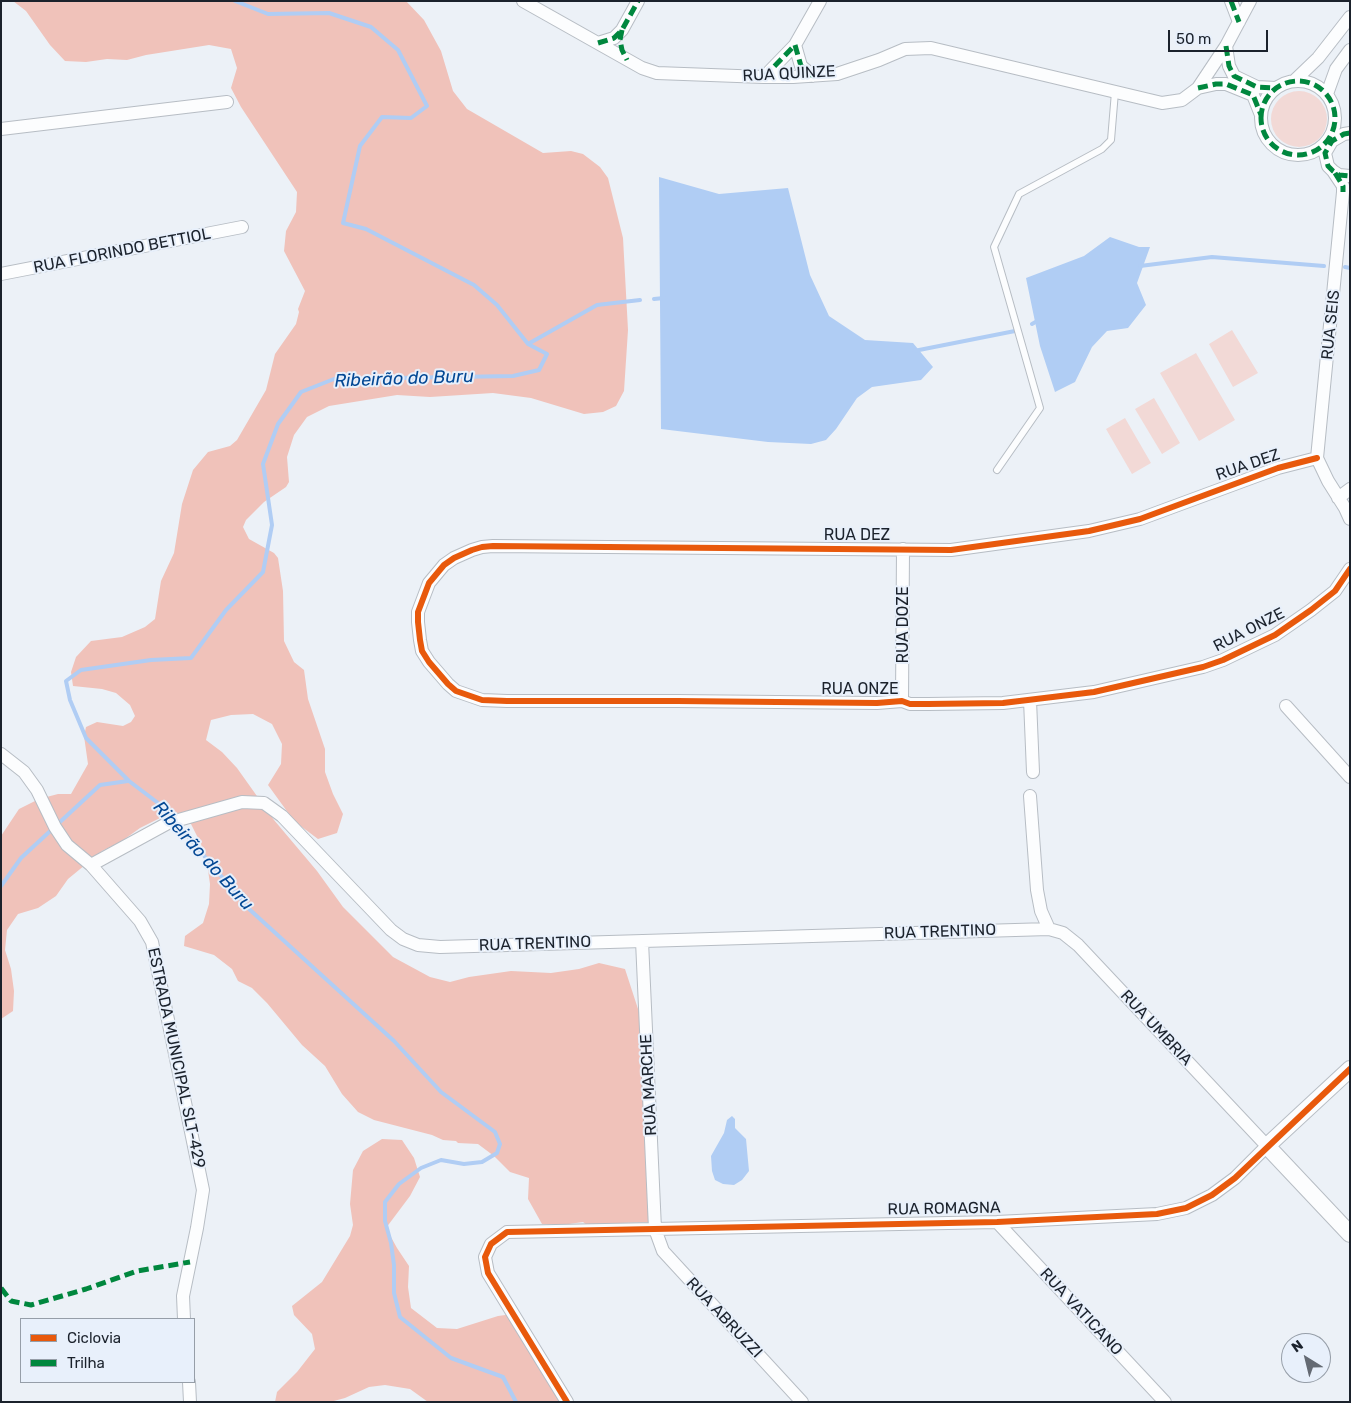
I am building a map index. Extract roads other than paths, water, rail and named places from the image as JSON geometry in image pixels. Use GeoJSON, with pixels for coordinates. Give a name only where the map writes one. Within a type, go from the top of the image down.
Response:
{"type":"FeatureCollection","features":[{"type":"Feature","properties":{"kind":"street","name":"RUA QUINZE"},"geometry":{"type":"LineString","coordinates":[[523,1],[627,60],[657,73],[764,77],[837,74],[905,49],[931,48],[1162,103],[1182,100],[1198,88]]}},
{"type":"Feature","properties":{"kind":"street"},"geometry":{"type":"LineString","coordinates":[[598,43],[614,38],[622,30],[638,1]]}},
{"type":"Feature","properties":{"kind":"street"},"geometry":{"type":"LineString","coordinates":[[764,77],[795,46],[820,1]]}},
{"type":"Feature","properties":{"kind":"street"},"geometry":{"type":"LineString","coordinates":[[1231,1],[1239,22]]}},
{"type":"Feature","properties":{"kind":"street"},"geometry":{"type":"LineString","coordinates":[[1198,88],[1226,46],[1250,1]]}},
{"type":"Feature","properties":{"kind":"street"},"geometry":{"type":"LineString","coordinates":[[1294,81],[1318,58],[1350,17]]}},
{"type":"Feature","properties":{"kind":"street"},"geometry":{"type":"LineString","coordinates":[[622,30],[620,40],[627,60]]}},
{"type":"Feature","properties":{"kind":"street"},"geometry":{"type":"LineString","coordinates":[[795,46],[801,66],[813,76]]}},
{"type":"Feature","properties":{"kind":"street"},"geometry":{"type":"LineString","coordinates":[[1226,46],[1229,66],[1234,76],[1257,87],[1276,88]]}},
{"type":"Feature","properties":{"kind":"street"},"geometry":{"type":"LineString","coordinates":[[1327,94],[1336,69],[1350,50]]}},
{"type":"Feature","properties":{"kind":"street"},"geometry":{"type":"LineString","coordinates":[[1294,81],[1307,82],[1318,86],[1327,94],[1333,105],[1335,116],[1334,128],[1329,138],[1321,147],[1310,153],[1299,155],[1287,153],[1277,148],[1268,139],[1262,127],[1261,115],[1264,103],[1272,92],[1282,84],[1294,81]]}},
{"type":"Feature","properties":{"kind":"street"},"geometry":{"type":"LineString","coordinates":[[1198,88],[1226,84],[1252,95],[1261,115]]}},
{"type":"Feature","properties":{"kind":"street"},"geometry":{"type":"LineString","coordinates":[[1,129],[227,102]]}},
{"type":"Feature","properties":{"kind":"street"},"geometry":{"type":"LineString","coordinates":[[1335,116],[1350,133]]}},
{"type":"Feature","properties":{"kind":"street"},"geometry":{"type":"LineString","coordinates":[[1350,133],[1338,136],[1328,146],[1325,153],[1331,169],[1339,175],[1350,176]]}},
{"type":"Feature","properties":{"kind":"street"},"geometry":{"type":"LineString","coordinates":[[1304,154],[1323,160],[1343,186],[1346,187]]}},
{"type":"Feature","properties":{"kind":"street","name":"RUA SEIS"},"geometry":{"type":"LineString","coordinates":[[1317,458],[1346,187]]}},
{"type":"Feature","properties":{"kind":"street","name":"RUA FLORINDO BETTIOL"},"geometry":{"type":"LineString","coordinates":[[1,274],[242,227]]}},
{"type":"Feature","properties":{"kind":"street"},"geometry":{"type":"LineString","coordinates":[[1317,458],[1350,520]]}},
{"type":"Feature","properties":{"kind":"street","name":"RUA DEZ"},"geometry":{"type":"LineString","coordinates":[[418,612],[424,594],[437,572],[454,558],[482,547],[951,550],[1097,529],[1140,519],[1278,468],[1317,458]]}},
{"type":"Feature","properties":{"kind":"street"},"geometry":{"type":"LineString","coordinates":[[1338,498],[1350,489]]}},
{"type":"Feature","properties":{"kind":"street","name":"RUA DOZE"},"geometry":{"type":"LineString","coordinates":[[902,701],[903,549]]}},
{"type":"Feature","properties":{"kind":"street","name":"RUA ONZE"},"geometry":{"type":"LineString","coordinates":[[418,612],[418,632],[422,650],[438,675],[456,691],[482,700],[877,703],[902,701],[910,704],[1003,703],[1094,692],[1203,667],[1223,660],[1275,635],[1311,610],[1335,591],[1350,569]]}},
{"type":"Feature","properties":{"kind":"street"},"geometry":{"type":"LineString","coordinates":[[1030,700],[1033,772]]}},
{"type":"Feature","properties":{"kind":"street"},"geometry":{"type":"LineString","coordinates":[[1286,706],[1350,778]]}},
{"type":"Feature","properties":{"kind":"street","name":"ESTRADA MUNICIPAL SLT-429"},"geometry":{"type":"LineString","coordinates":[[1,754],[24,772],[37,790],[67,845],[91,865],[140,921],[152,942],[203,1190],[198,1228],[183,1296],[184,1318]]}},
{"type":"Feature","properties":{"kind":"street"},"geometry":{"type":"LineString","coordinates":[[1030,796],[1037,890],[1041,911],[1049,929]]}},
{"type":"Feature","properties":{"kind":"street","name":"RUA TRENTINO"},"geometry":{"type":"LineString","coordinates":[[91,865],[168,824],[184,818],[242,802],[264,803],[282,816],[391,930],[403,939],[418,945],[642,941],[1049,929]]}},
{"type":"Feature","properties":{"kind":"street","name":"RUA UMBRIA"},"geometry":{"type":"LineString","coordinates":[[1049,929],[1063,933],[1078,945],[1350,1234]]}},
{"type":"Feature","properties":{"kind":"street","name":"RUA MARCHE"},"geometry":{"type":"LineString","coordinates":[[642,941],[655,1228]]}},
{"type":"Feature","properties":{"kind":"street","name":"RUA ROMAGNA"},"geometry":{"type":"LineString","coordinates":[[567,1402],[488,1273],[485,1257],[490,1244],[507,1232],[996,1222],[1157,1214],[1186,1208],[1212,1195],[1235,1178],[1350,1069]]}},
{"type":"Feature","properties":{"kind":"street","name":"RUA VATICANO"},"geometry":{"type":"LineString","coordinates":[[996,1222],[1165,1402]]}},
{"type":"Feature","properties":{"kind":"street","name":"RUA ABRUZZI"},"geometry":{"type":"LineString","coordinates":[[655,1228],[663,1251],[802,1402]]}},
{"type":"Feature","properties":{"kind":"street"},"geometry":{"type":"LineString","coordinates":[[189,1383],[190,1402]]}},
{"type":"Feature","properties":{"kind":"lane"},"geometry":{"type":"LineString","coordinates":[[997,470],[1040,408],[994,248],[1019,194],[1102,149],[1112,140],[1115,92]]}},
{"type":"Feature","properties":{"kind":"water"},"geometry":{"type":"Polygon","coordinates":[[[659,177],[719,194],[788,188],[810,275],[829,316],[865,340],[913,343],[933,367],[921,380],[872,387],[857,398],[836,429],[826,440],[811,444],[768,442],[661,429],[659,177]]]}},
{"type":"Feature","properties":{"kind":"water"},"geometry":{"type":"Polygon","coordinates":[[[1110,237],[1139,247],[1150,247],[1137,283],[1146,305],[1128,328],[1107,331],[1092,347],[1075,382],[1055,392],[1040,346],[1026,278],[1084,256],[1110,237]]]}},
{"type":"Feature","properties":{"kind":"water"},"geometry":{"type":"Polygon","coordinates":[[[732,1116],[735,1119],[735,1128],[746,1139],[749,1171],[742,1180],[734,1185],[723,1184],[715,1180],[711,1156],[724,1133],[727,1120],[732,1116]]]}},
{"type":"Feature","properties":{"kind":"waterway","name":"Ribeirão do Buru"},"geometry":{"type":"LineString","coordinates":[[235,1],[268,14],[329,13],[371,27],[398,50],[427,106],[411,118],[382,117],[360,146],[343,223],[366,229],[474,285],[497,305],[528,344],[547,354],[539,370],[513,376],[334,379],[301,392],[278,424],[263,464],[272,525],[263,572],[226,610],[191,658],[151,660],[81,670],[66,681],[70,700],[86,738],[129,781],[162,806],[249,909],[394,1041],[441,1092],[495,1132],[500,1144],[497,1153],[482,1162],[464,1164],[441,1160],[421,1168],[399,1184],[385,1202],[385,1221],[391,1243],[394,1265],[394,1293],[400,1317],[451,1358],[503,1377],[516,1402]]}},
{"type":"Feature","properties":{"kind":"waterway"},"geometry":{"type":"LineString","coordinates":[[1140,266],[1212,257],[1324,266]]}},
{"type":"Feature","properties":{"kind":"waterway"},"geometry":{"type":"LineString","coordinates":[[1345,267],[1350,268]]}},
{"type":"Feature","properties":{"kind":"waterway"},"geometry":{"type":"LineString","coordinates":[[654,299],[664,298]]}},
{"type":"Feature","properties":{"kind":"waterway"},"geometry":{"type":"LineString","coordinates":[[528,344],[597,305],[640,300]]}},
{"type":"Feature","properties":{"kind":"waterway"},"geometry":{"type":"LineString","coordinates":[[1032,324],[1039,320]]}},
{"type":"Feature","properties":{"kind":"waterway"},"geometry":{"type":"LineString","coordinates":[[914,351],[1015,331]]}},
{"type":"Feature","properties":{"kind":"waterway"},"geometry":{"type":"LineString","coordinates":[[1,886],[21,858],[100,785],[128,781]]}}]}
